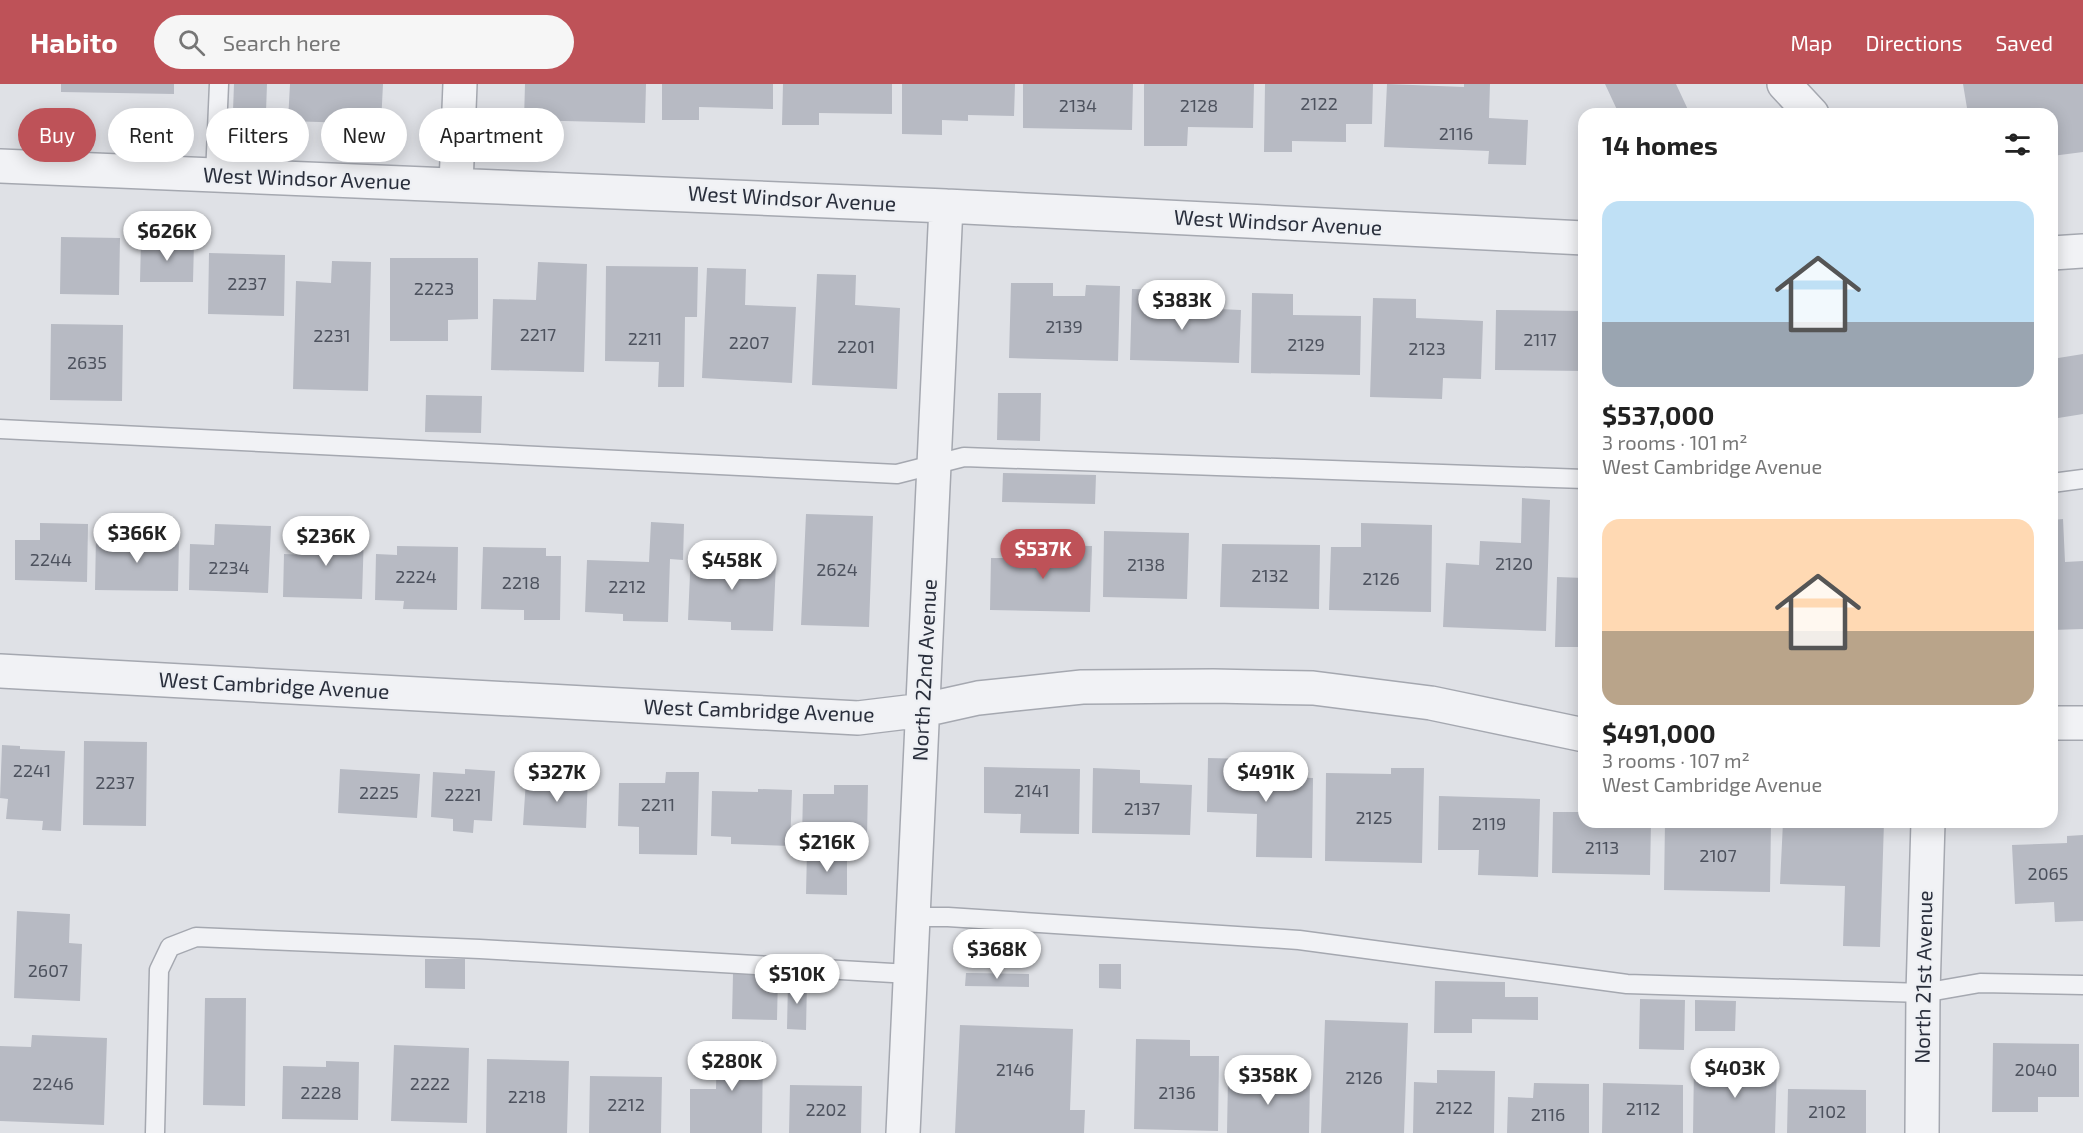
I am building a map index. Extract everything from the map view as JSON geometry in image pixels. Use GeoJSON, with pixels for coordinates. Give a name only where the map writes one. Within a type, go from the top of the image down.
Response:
{"type":"FeatureCollection","features":[{"type":"Feature","properties":{"kind":"street"},"geometry":{"type":"LineString","coordinates":[[456,185],[460,84]]}},
{"type":"Feature","properties":{"kind":"street","name":"West Windsor Avenue"},"geometry":{"type":"LineString","coordinates":[[0,166],[946,206],[1578,238]]}},
{"type":"Feature","properties":{"kind":"street","name":"North 22nd Avenue"},"geometry":{"type":"LineString","coordinates":[[903,1133],[946,206]]}},
{"type":"Feature","properties":{"kind":"street"},"geometry":{"type":"LineString","coordinates":[[2058,253],[2083,251]]}},
{"type":"Feature","properties":{"kind":"street","name":"West Cambridge Avenue"},"geometry":{"type":"LineString","coordinates":[[0,671],[858,718],[924,710],[978,698],[1082,687],[1313,688],[1431,704],[1578,734]]}},
{"type":"Feature","properties":{"kind":"street"},"geometry":{"type":"LineString","coordinates":[[2058,723],[2083,723]]}},
{"type":"Feature","properties":{"kind":"street","name":"North 21st Avenue"},"geometry":{"type":"LineString","coordinates":[[1922,1133],[1928,828]]}},
{"type":"Feature","properties":{"kind":"lane"},"geometry":{"type":"LineString","coordinates":[[215,176],[219,84]]}},
{"type":"Feature","properties":{"kind":"lane"},"geometry":{"type":"LineString","coordinates":[[0,429],[897,474],[964,457],[1578,479]]}},
{"type":"Feature","properties":{"kind":"lane"},"geometry":{"type":"LineString","coordinates":[[2058,482],[2083,480]]}},
{"type":"Feature","properties":{"kind":"lane"},"geometry":{"type":"LineString","coordinates":[[913,917],[948,917],[1299,940],[1627,984],[1923,993],[1980,984],[2083,985]]}},
{"type":"Feature","properties":{"kind":"lane"},"geometry":{"type":"LineString","coordinates":[[155,1133],[159,970],[170,947],[196,937],[480,949],[910,974]]}},
{"type":"Feature","properties":{"kind":"building"},"geometry":{"type":"Polygon","coordinates":[[[61,84],[174,84],[174,94],[61,92],[61,84]]]}},
{"type":"Feature","properties":{"kind":"building"},"geometry":{"type":"Polygon","coordinates":[[[234,84],[267,84],[266,108],[233,108],[234,84]]]}},
{"type":"Feature","properties":{"kind":"building"},"geometry":{"type":"Polygon","coordinates":[[[290,84],[383,84],[382,108],[321,108],[321,122],[309,122],[309,108],[289,108],[290,84]]]}},
{"type":"Feature","properties":{"kind":"building"},"geometry":{"type":"Polygon","coordinates":[[[525,84],[646,84],[645,123],[564,121],[564,108],[524,108],[525,84]]]}},
{"type":"Feature","properties":{"kind":"building"},"geometry":{"type":"Polygon","coordinates":[[[662,84],[773,84],[773,109],[699,107],[699,120],[662,120],[662,84]]]}},
{"type":"Feature","properties":{"kind":"building"},"geometry":{"type":"Polygon","coordinates":[[[783,84],[892,84],[892,114],[819,113],[819,125],[782,125],[783,84]]]}},
{"type":"Feature","properties":{"kind":"building"},"geometry":{"type":"Polygon","coordinates":[[[902,84],[1015,84],[1014,116],[968,115],[968,121],[942,120],[942,135],[902,134],[902,84]]]}},
{"type":"Feature","properties":{"kind":"building"},"geometry":{"type":"Polygon","coordinates":[[[1023,84],[1133,84],[1132,130],[1023,128],[1023,84]]]}},
{"type":"Feature","properties":{"kind":"building"},"geometry":{"type":"Polygon","coordinates":[[[1144,84],[1254,84],[1253,128],[1188,127],[1187,146],[1144,146],[1144,84]]]}},
{"type":"Feature","properties":{"kind":"building"},"geometry":{"type":"Polygon","coordinates":[[[1265,84],[1373,84],[1372,124],[1346,124],[1346,142],[1292,141],[1292,152],[1264,152],[1265,84]]]}},
{"type":"Feature","properties":{"kind":"building"},"geometry":{"type":"Polygon","coordinates":[[[1387,84],[1464,87],[1464,84],[1490,84],[1489,118],[1528,120],[1526,165],[1488,164],[1489,151],[1384,147],[1387,84]]]}},
{"type":"Feature","properties":{"kind":"building"},"geometry":{"type":"Polygon","coordinates":[[[1605,84],[1676,84],[1687,108],[1616,108],[1605,84]]]}},
{"type":"Feature","properties":{"kind":"building"},"geometry":{"type":"Polygon","coordinates":[[[1963,84],[2083,84],[2083,152],[2058,155],[2058,108],[1967,108],[1963,84]]]}},
{"type":"Feature","properties":{"kind":"building"},"geometry":{"type":"Polygon","coordinates":[[[61,237],[120,238],[119,295],[60,294],[61,237]]]}},
{"type":"Feature","properties":{"kind":"building"},"geometry":{"type":"Polygon","coordinates":[[[141,241],[194,242],[193,282],[140,282],[141,241]]]}},
{"type":"Feature","properties":{"kind":"building"},"geometry":{"type":"Polygon","coordinates":[[[209,253],[285,255],[284,316],[208,314],[209,253]]]}},
{"type":"Feature","properties":{"kind":"building"},"geometry":{"type":"Polygon","coordinates":[[[390,258],[478,258],[478,319],[448,320],[448,341],[390,341],[390,258]]]}},
{"type":"Feature","properties":{"kind":"building"},"geometry":{"type":"Polygon","coordinates":[[[332,261],[371,262],[368,391],[293,389],[296,281],[331,283],[332,261]]]}},
{"type":"Feature","properties":{"kind":"building"},"geometry":{"type":"Polygon","coordinates":[[[538,262],[587,264],[584,372],[491,370],[493,299],[536,300],[538,262]]]}},
{"type":"Feature","properties":{"kind":"building"},"geometry":{"type":"Polygon","coordinates":[[[606,266],[698,267],[697,317],[685,317],[684,387],[658,387],[659,362],[605,361],[606,266]]]}},
{"type":"Feature","properties":{"kind":"building"},"geometry":{"type":"Polygon","coordinates":[[[707,268],[746,269],[745,305],[796,307],[792,383],[702,378],[707,268]]]}},
{"type":"Feature","properties":{"kind":"building"},"geometry":{"type":"Polygon","coordinates":[[[817,274],[856,275],[855,305],[900,308],[897,389],[812,385],[817,274]]]}},
{"type":"Feature","properties":{"kind":"building"},"geometry":{"type":"Polygon","coordinates":[[[1011,283],[1053,283],[1053,296],[1085,296],[1086,285],[1120,286],[1118,361],[1009,358],[1011,283]]]}},
{"type":"Feature","properties":{"kind":"building"},"geometry":{"type":"Polygon","coordinates":[[[1132,289],[1174,290],[1173,307],[1241,310],[1239,363],[1130,360],[1132,289]]]}},
{"type":"Feature","properties":{"kind":"building"},"geometry":{"type":"Polygon","coordinates":[[[1252,293],[1293,294],[1293,315],[1361,316],[1360,375],[1251,373],[1252,293]]]}},
{"type":"Feature","properties":{"kind":"building"},"geometry":{"type":"Polygon","coordinates":[[[1373,298],[1416,299],[1416,318],[1483,321],[1481,379],[1443,378],[1442,399],[1370,397],[1373,298]]]}},
{"type":"Feature","properties":{"kind":"building"},"geometry":{"type":"Polygon","coordinates":[[[1496,310],[1578,311],[1578,371],[1495,370],[1496,310]]]}},
{"type":"Feature","properties":{"kind":"building"},"geometry":{"type":"Polygon","coordinates":[[[51,324],[123,325],[122,401],[50,400],[51,324]]]}},
{"type":"Feature","properties":{"kind":"building"},"geometry":{"type":"Polygon","coordinates":[[[2083,354],[2083,414],[2058,418],[2058,358],[2083,354]]]}},
{"type":"Feature","properties":{"kind":"building"},"geometry":{"type":"Polygon","coordinates":[[[998,393],[1041,393],[1040,441],[997,440],[998,393]]]}},
{"type":"Feature","properties":{"kind":"building"},"geometry":{"type":"Polygon","coordinates":[[[426,395],[482,396],[481,433],[425,432],[426,395]]]}},
{"type":"Feature","properties":{"kind":"building"},"geometry":{"type":"Polygon","coordinates":[[[1003,473],[1096,475],[1095,504],[1002,502],[1003,473]]]}},
{"type":"Feature","properties":{"kind":"building"},"geometry":{"type":"Polygon","coordinates":[[[1522,498],[1550,500],[1546,631],[1443,627],[1446,563],[1479,565],[1480,541],[1521,543],[1522,498]]]}},
{"type":"Feature","properties":{"kind":"building"},"geometry":{"type":"Polygon","coordinates":[[[806,514],[873,516],[869,627],[801,625],[806,514]]]}},
{"type":"Feature","properties":{"kind":"building"},"geometry":{"type":"Polygon","coordinates":[[[2058,519],[2063,519],[2065,562],[2083,561],[2083,629],[2058,630],[2058,519]]]}},
{"type":"Feature","properties":{"kind":"building"},"geometry":{"type":"Polygon","coordinates":[[[651,522],[684,524],[683,560],[670,559],[668,622],[623,621],[623,614],[585,612],[587,560],[649,562],[651,522]]]}},
{"type":"Feature","properties":{"kind":"building"},"geometry":{"type":"Polygon","coordinates":[[[40,523],[88,524],[87,582],[15,580],[15,540],[40,540],[40,523]]]}},
{"type":"Feature","properties":{"kind":"building"},"geometry":{"type":"Polygon","coordinates":[[[1361,523],[1432,525],[1431,612],[1329,610],[1331,547],[1361,547],[1361,523]]]}},
{"type":"Feature","properties":{"kind":"building"},"geometry":{"type":"Polygon","coordinates":[[[215,524],[271,526],[268,593],[189,590],[190,544],[214,545],[215,524]]]}},
{"type":"Feature","properties":{"kind":"building"},"geometry":{"type":"Polygon","coordinates":[[[306,531],[364,532],[362,599],[283,597],[284,554],[306,555],[306,531]]]}},
{"type":"Feature","properties":{"kind":"building"},"geometry":{"type":"Polygon","coordinates":[[[1104,531],[1189,533],[1187,599],[1103,597],[1104,531]]]}},
{"type":"Feature","properties":{"kind":"building"},"geometry":{"type":"Polygon","coordinates":[[[96,536],[179,538],[178,591],[95,590],[96,536]]]}},
{"type":"Feature","properties":{"kind":"building"},"geometry":{"type":"Polygon","coordinates":[[[1222,544],[1320,545],[1319,609],[1220,607],[1222,544]]]}},
{"type":"Feature","properties":{"kind":"building"},"geometry":{"type":"Polygon","coordinates":[[[1031,545],[1092,546],[1090,612],[990,610],[991,558],[1031,558],[1031,545]]]}},
{"type":"Feature","properties":{"kind":"building"},"geometry":{"type":"Polygon","coordinates":[[[397,546],[458,547],[457,610],[403,609],[404,601],[375,600],[376,554],[397,555],[397,546]]]}},
{"type":"Feature","properties":{"kind":"building"},"geometry":{"type":"Polygon","coordinates":[[[483,547],[546,548],[546,556],[561,556],[560,620],[524,620],[524,610],[481,609],[483,547]]]}},
{"type":"Feature","properties":{"kind":"building"},"geometry":{"type":"Polygon","coordinates":[[[691,551],[717,552],[717,569],[725,569],[725,553],[755,554],[754,571],[759,571],[759,562],[776,562],[773,631],[731,630],[731,622],[688,620],[691,551]]]}},
{"type":"Feature","properties":{"kind":"building"},"geometry":{"type":"Polygon","coordinates":[[[1557,577],[1578,578],[1578,647],[1555,647],[1557,577]]]}},
{"type":"Feature","properties":{"kind":"building"},"geometry":{"type":"Polygon","coordinates":[[[84,741],[147,742],[146,826],[83,825],[84,741]]]}},
{"type":"Feature","properties":{"kind":"building"},"geometry":{"type":"Polygon","coordinates":[[[2,745],[20,746],[20,749],[65,751],[61,831],[42,830],[43,821],[6,819],[8,799],[0,798],[2,745]]]}},
{"type":"Feature","properties":{"kind":"building"},"geometry":{"type":"Polygon","coordinates":[[[1208,758],[1289,760],[1289,777],[1313,778],[1312,858],[1256,857],[1257,814],[1207,812],[1208,758]]]}},
{"type":"Feature","properties":{"kind":"building"},"geometry":{"type":"Polygon","coordinates":[[[984,767],[1080,769],[1079,834],[1020,833],[1021,814],[984,813],[984,767]]]}},
{"type":"Feature","properties":{"kind":"building"},"geometry":{"type":"Polygon","coordinates":[[[1093,768],[1140,770],[1140,783],[1192,785],[1190,835],[1092,833],[1093,768]]]}},
{"type":"Feature","properties":{"kind":"building"},"geometry":{"type":"Polygon","coordinates":[[[1391,768],[1424,768],[1422,863],[1325,861],[1326,773],[1391,774],[1391,768]]]}},
{"type":"Feature","properties":{"kind":"building"},"geometry":{"type":"Polygon","coordinates":[[[340,769],[420,774],[417,818],[338,813],[340,769]]]}},
{"type":"Feature","properties":{"kind":"building"},"geometry":{"type":"Polygon","coordinates":[[[465,769],[495,771],[492,821],[474,820],[473,833],[453,831],[453,819],[431,817],[433,772],[465,774],[465,769]]]}},
{"type":"Feature","properties":{"kind":"building"},"geometry":{"type":"Polygon","coordinates":[[[666,772],[699,772],[697,855],[639,854],[639,827],[618,826],[619,783],[665,783],[666,772]]]}},
{"type":"Feature","properties":{"kind":"building"},"geometry":{"type":"Polygon","coordinates":[[[570,775],[588,776],[586,828],[523,825],[526,780],[570,782],[570,775]]]}},
{"type":"Feature","properties":{"kind":"building"},"geometry":{"type":"Polygon","coordinates":[[[834,785],[868,785],[867,838],[802,837],[803,794],[834,794],[834,785]]]}},
{"type":"Feature","properties":{"kind":"building"},"geometry":{"type":"Polygon","coordinates":[[[758,789],[792,790],[790,846],[731,844],[731,837],[711,836],[712,791],[758,792],[758,789]]]}},
{"type":"Feature","properties":{"kind":"building"},"geometry":{"type":"Polygon","coordinates":[[[1439,796],[1540,799],[1538,877],[1478,875],[1479,850],[1438,850],[1439,796]]]}},
{"type":"Feature","properties":{"kind":"building"},"geometry":{"type":"Polygon","coordinates":[[[1553,812],[1578,812],[1578,828],[1651,828],[1650,875],[1552,873],[1553,812]]]}},
{"type":"Feature","properties":{"kind":"building"},"geometry":{"type":"Polygon","coordinates":[[[1665,828],[1771,828],[1770,892],[1664,890],[1665,828]]]}},
{"type":"Feature","properties":{"kind":"building"},"geometry":{"type":"Polygon","coordinates":[[[1783,828],[1884,828],[1880,947],[1843,946],[1845,886],[1780,884],[1783,828]]]}},
{"type":"Feature","properties":{"kind":"building"},"geometry":{"type":"Polygon","coordinates":[[[2083,835],[2083,921],[2055,922],[2054,902],[2015,904],[2012,845],[2067,843],[2067,836],[2083,835]]]}},
{"type":"Feature","properties":{"kind":"building"},"geometry":{"type":"Polygon","coordinates":[[[807,851],[847,852],[847,895],[806,894],[807,851]]]}},
{"type":"Feature","properties":{"kind":"building"},"geometry":{"type":"Polygon","coordinates":[[[17,911],[70,914],[69,943],[82,944],[80,1001],[14,998],[17,911]]]}},
{"type":"Feature","properties":{"kind":"building"},"geometry":{"type":"Polygon","coordinates":[[[425,959],[465,959],[465,989],[425,988],[425,959]]]}},
{"type":"Feature","properties":{"kind":"building"},"geometry":{"type":"Polygon","coordinates":[[[1099,964],[1121,964],[1121,989],[1099,988],[1099,964]]]}},
{"type":"Feature","properties":{"kind":"building"},"geometry":{"type":"Polygon","coordinates":[[[966,973],[1029,974],[1029,987],[965,986],[966,973]]]}},
{"type":"Feature","properties":{"kind":"building"},"geometry":{"type":"Polygon","coordinates":[[[733,974],[778,975],[777,1020],[732,1019],[733,974]]]}},
{"type":"Feature","properties":{"kind":"building"},"geometry":{"type":"Polygon","coordinates":[[[788,981],[807,981],[806,1030],[787,1029],[788,981]]]}},
{"type":"Feature","properties":{"kind":"building"},"geometry":{"type":"Polygon","coordinates":[[[1435,981],[1505,982],[1505,997],[1538,997],[1538,1020],[1472,1019],[1472,1033],[1434,1033],[1435,981]]]}},
{"type":"Feature","properties":{"kind":"building"},"geometry":{"type":"Polygon","coordinates":[[[205,998],[246,998],[245,1106],[203,1105],[205,998]]]}},
{"type":"Feature","properties":{"kind":"building"},"geometry":{"type":"Polygon","coordinates":[[[1640,999],[1685,1000],[1684,1050],[1639,1049],[1640,999]]]}},
{"type":"Feature","properties":{"kind":"building"},"geometry":{"type":"Polygon","coordinates":[[[1695,1000],[1736,1001],[1735,1031],[1695,1031],[1695,1000]]]}},
{"type":"Feature","properties":{"kind":"building"},"geometry":{"type":"Polygon","coordinates":[[[1325,1020],[1408,1023],[1404,1133],[1321,1133],[1325,1020]]]}},
{"type":"Feature","properties":{"kind":"building"},"geometry":{"type":"Polygon","coordinates":[[[960,1025],[1073,1029],[1070,1110],[1085,1110],[1084,1133],[955,1133],[960,1025]]]}},
{"type":"Feature","properties":{"kind":"building"},"geometry":{"type":"Polygon","coordinates":[[[32,1035],[107,1038],[104,1125],[0,1121],[0,1046],[31,1047],[32,1035]]]}},
{"type":"Feature","properties":{"kind":"building"},"geometry":{"type":"Polygon","coordinates":[[[1136,1039],[1190,1040],[1190,1056],[1219,1056],[1218,1131],[1134,1129],[1136,1039]]]}},
{"type":"Feature","properties":{"kind":"building"},"geometry":{"type":"Polygon","coordinates":[[[717,1041],[763,1041],[762,1133],[690,1133],[690,1089],[716,1089],[717,1041]]]}},
{"type":"Feature","properties":{"kind":"building"},"geometry":{"type":"Polygon","coordinates":[[[1993,1043],[2079,1044],[2079,1097],[2038,1097],[2038,1112],[1992,1112],[1993,1043]]]}},
{"type":"Feature","properties":{"kind":"building"},"geometry":{"type":"Polygon","coordinates":[[[394,1045],[469,1048],[467,1123],[391,1121],[394,1045]]]}},
{"type":"Feature","properties":{"kind":"building"},"geometry":{"type":"Polygon","coordinates":[[[487,1059],[569,1061],[567,1133],[486,1133],[487,1059]]]}},
{"type":"Feature","properties":{"kind":"building"},"geometry":{"type":"Polygon","coordinates":[[[326,1061],[359,1062],[358,1120],[282,1119],[283,1066],[326,1067],[326,1061]]]}},
{"type":"Feature","properties":{"kind":"building"},"geometry":{"type":"Polygon","coordinates":[[[1694,1064],[1777,1066],[1775,1133],[1693,1133],[1694,1064]]]}},
{"type":"Feature","properties":{"kind":"building"},"geometry":{"type":"Polygon","coordinates":[[[1437,1070],[1495,1071],[1494,1133],[1413,1133],[1414,1082],[1437,1083],[1437,1070]]]}},
{"type":"Feature","properties":{"kind":"building"},"geometry":{"type":"Polygon","coordinates":[[[590,1076],[662,1077],[661,1133],[589,1133],[590,1076]]]}},
{"type":"Feature","properties":{"kind":"building"},"geometry":{"type":"Polygon","coordinates":[[[1228,1079],[1310,1080],[1309,1133],[1227,1133],[1228,1079]]]}},
{"type":"Feature","properties":{"kind":"building"},"geometry":{"type":"Polygon","coordinates":[[[1534,1083],[1589,1084],[1589,1133],[1507,1133],[1508,1097],[1533,1098],[1534,1083]]]}},
{"type":"Feature","properties":{"kind":"building"},"geometry":{"type":"Polygon","coordinates":[[[1603,1083],[1683,1085],[1683,1133],[1602,1133],[1603,1083]]]}},
{"type":"Feature","properties":{"kind":"building"},"geometry":{"type":"Polygon","coordinates":[[[790,1085],[862,1086],[861,1133],[789,1133],[790,1085]]]}},
{"type":"Feature","properties":{"kind":"building"},"geometry":{"type":"Polygon","coordinates":[[[1788,1089],[1866,1090],[1866,1133],[1787,1133],[1788,1089]]]}}]}
